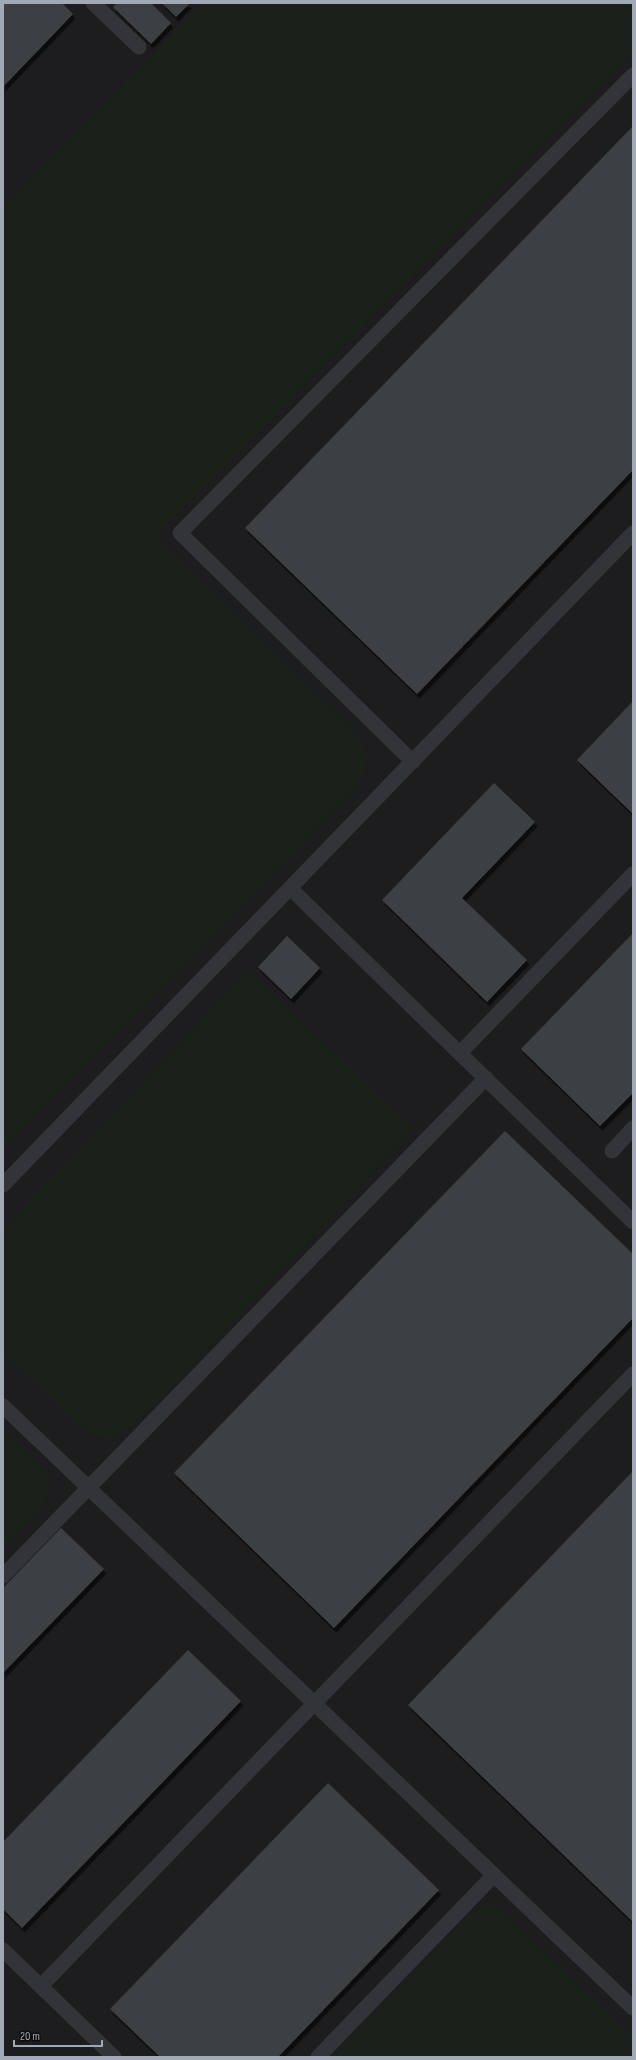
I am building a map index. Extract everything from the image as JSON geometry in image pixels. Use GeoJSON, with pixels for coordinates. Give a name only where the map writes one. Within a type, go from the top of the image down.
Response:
{"type":"FeatureCollection","features":[{"type":"Feature","properties":{"kind":"lane"},"geometry":{"type":"LineString","coordinates":[[93,3],[138,47]]}},
{"type":"Feature","properties":{"kind":"lane"},"geometry":{"type":"LineString","coordinates":[[413,762],[180,533],[633,75]]}},
{"type":"Feature","properties":{"kind":"lane"},"geometry":{"type":"LineString","coordinates":[[3,1185],[633,534]]}},
{"type":"Feature","properties":{"kind":"lane"},"geometry":{"type":"LineString","coordinates":[[460,1053],[633,874]]}},
{"type":"Feature","properties":{"kind":"lane"},"geometry":{"type":"LineString","coordinates":[[290,888],[633,1222]]}},
{"type":"Feature","properties":{"kind":"lane"},"geometry":{"type":"LineString","coordinates":[[3,1576],[486,1078]]}},
{"type":"Feature","properties":{"kind":"lane"},"geometry":{"type":"LineString","coordinates":[[612,1151],[633,1128]]}},
{"type":"Feature","properties":{"kind":"lane"},"geometry":{"type":"LineString","coordinates":[[41,1986],[633,1374]]}},
{"type":"Feature","properties":{"kind":"lane"},"geometry":{"type":"LineString","coordinates":[[3,1406],[633,2008]]}},
{"type":"Feature","properties":{"kind":"lane"},"geometry":{"type":"LineString","coordinates":[[318,2057],[494,1875]]}},
{"type":"Feature","properties":{"kind":"lane"},"geometry":{"type":"LineString","coordinates":[[3,1950],[114,2057]]}},
{"type":"Feature","properties":{"kind":"shaded area"},"geometry":{"type":"Polygon","coordinates":[[[3,3],[633,3],[633,2057],[3,2057],[3,3]]]}},
{"type":"Feature","properties":{"kind":"shaded area"},"geometry":{"type":"Polygon","coordinates":[[[201,3],[628,3],[633,8],[633,52],[156,536],[354,730],[365,749],[367,762],[362,776],[351,794],[3,1149],[3,209],[201,3]]]}},
{"type":"Feature","properties":{"kind":"shaded area"},"geometry":{"type":"Polygon","coordinates":[[[249,971],[414,1129],[144,1416],[113,1440],[95,1435],[83,1429],[3,1353],[3,1228],[249,971]]]}},
{"type":"Feature","properties":{"kind":"shaded area"},"geometry":{"type":"Polygon","coordinates":[[[3,1431],[41,1466],[49,1481],[48,1491],[44,1502],[28,1523],[3,1548],[3,1431]]]}},
{"type":"Feature","properties":{"kind":"shaded area"},"geometry":{"type":"Polygon","coordinates":[[[487,1904],[501,1909],[633,2038],[633,2057],[334,2057],[470,1915],[487,1904]]]}},
{"type":"Feature","properties":{"kind":"building"},"geometry":{"type":"Polygon","coordinates":[[[3,3],[62,3],[73,14],[3,87],[3,3]]]}},
{"type":"Feature","properties":{"kind":"building"},"geometry":{"type":"Polygon","coordinates":[[[117,3],[151,3],[171,23],[151,44],[113,7],[117,3]]]}},
{"type":"Feature","properties":{"kind":"building"},"geometry":{"type":"Polygon","coordinates":[[[162,3],[190,3],[176,17],[162,3]]]}},
{"type":"Feature","properties":{"kind":"building"},"geometry":{"type":"Polygon","coordinates":[[[633,126],[633,470],[417,694],[245,528],[633,126]]]}},
{"type":"Feature","properties":{"kind":"building"},"geometry":{"type":"Polygon","coordinates":[[[633,701],[633,814],[577,760],[633,701]]]}},
{"type":"Feature","properties":{"kind":"building"},"geometry":{"type":"Polygon","coordinates":[[[494,783],[535,822],[462,898],[527,960],[487,1002],[382,900],[494,783]]]}},
{"type":"Feature","properties":{"kind":"building"},"geometry":{"type":"Polygon","coordinates":[[[633,933],[633,1093],[600,1126],[521,1049],[633,933]]]}},
{"type":"Feature","properties":{"kind":"building"},"geometry":{"type":"Polygon","coordinates":[[[287,936],[320,968],[291,999],[258,967],[287,936]]]}},
{"type":"Feature","properties":{"kind":"building"},"geometry":{"type":"Polygon","coordinates":[[[505,1131],[633,1254],[633,1318],[334,1628],[174,1473],[505,1131]]]}},
{"type":"Feature","properties":{"kind":"building"},"geometry":{"type":"Polygon","coordinates":[[[633,1471],[633,1922],[408,1705],[633,1471]]]}},
{"type":"Feature","properties":{"kind":"building"},"geometry":{"type":"Polygon","coordinates":[[[61,1528],[104,1569],[3,1673],[3,1588],[61,1528]]]}},
{"type":"Feature","properties":{"kind":"building"},"geometry":{"type":"Polygon","coordinates":[[[188,1650],[241,1701],[22,1928],[3,1909],[3,1842],[188,1650]]]}},
{"type":"Feature","properties":{"kind":"building"},"geometry":{"type":"Polygon","coordinates":[[[328,1783],[439,1890],[278,2057],[160,2057],[110,2009],[328,1783]]]}}]}
